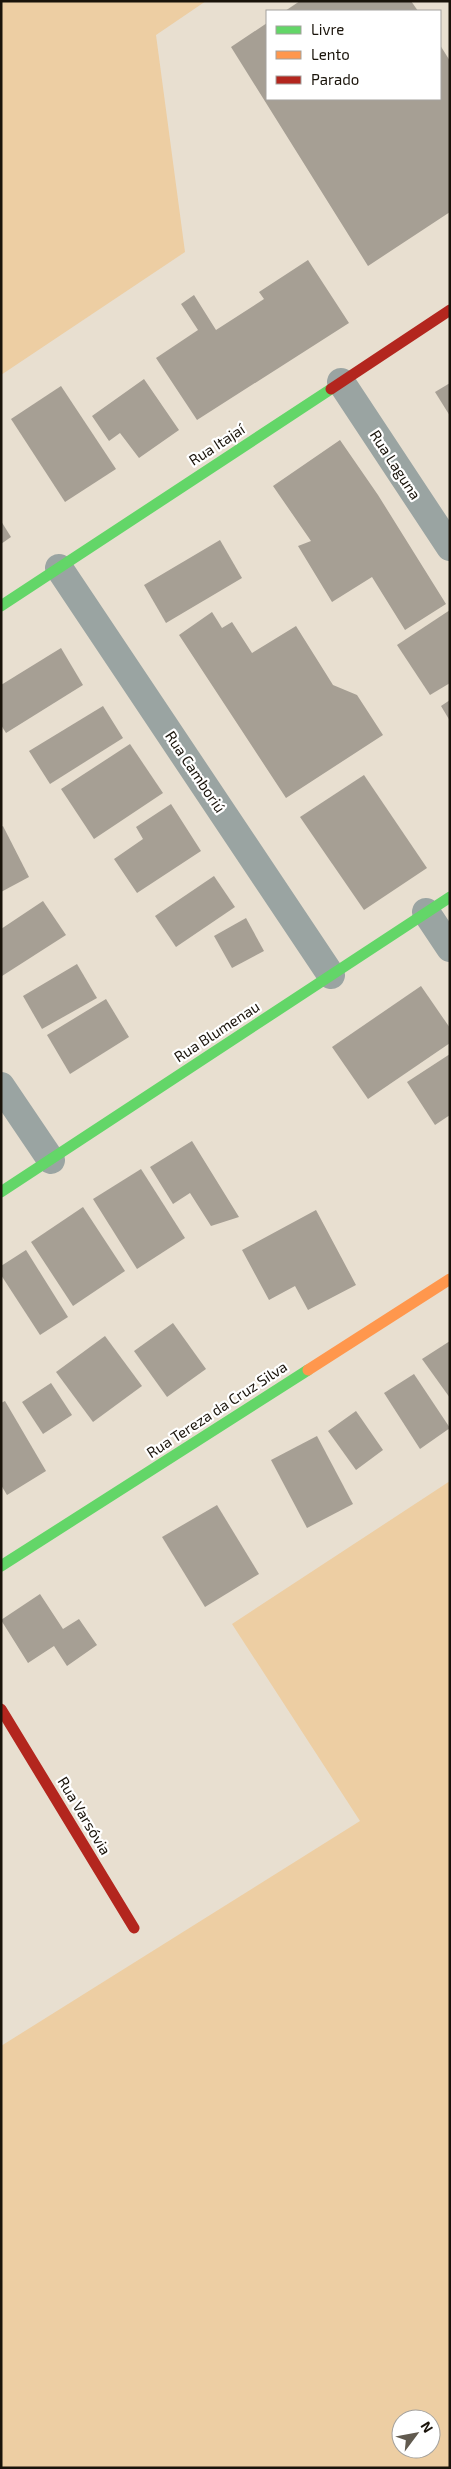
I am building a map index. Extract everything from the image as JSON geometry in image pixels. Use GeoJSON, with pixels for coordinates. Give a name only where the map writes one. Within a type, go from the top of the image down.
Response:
{"type":"FeatureCollection","features":[{"type":"Feature","properties":{"kind":"street","name":"Rua Itajaí"},"geometry":{"type":"LineString","coordinates":[[1,606],[450,310]]}},
{"type":"Feature","properties":{"kind":"street","name":"Rua Laguna"},"geometry":{"type":"LineString","coordinates":[[341,382],[450,547]]}},
{"type":"Feature","properties":{"kind":"street","name":"Rua Camboriú"},"geometry":{"type":"LineString","coordinates":[[59,568],[330,975]]}},
{"type":"Feature","properties":{"kind":"street","name":"Rua Blumenau"},"geometry":{"type":"LineString","coordinates":[[1,1192],[450,897]]}},
{"type":"Feature","properties":{"kind":"street"},"geometry":{"type":"LineString","coordinates":[[426,912],[450,948]]}},
{"type":"Feature","properties":{"kind":"street"},"geometry":{"type":"LineString","coordinates":[[1,1086],[51,1160]]}},
{"type":"Feature","properties":{"kind":"street","name":"Rua Tereza da Cruz Silva"},"geometry":{"type":"LineString","coordinates":[[1,1566],[450,1279]]}},
{"type":"Feature","properties":{"kind":"street","name":"Rua Varsóvia"},"geometry":{"type":"LineString","coordinates":[[1,1708],[134,1928]]}},
{"type":"Feature","properties":{"kind":"shaded area"},"geometry":{"type":"Polygon","coordinates":[[[1,1],[206,1],[156,35],[185,252],[1,375],[1,1]]]}},
{"type":"Feature","properties":{"kind":"shaded area"},"geometry":{"type":"Polygon","coordinates":[[[450,1481],[450,2468],[1,2468],[1,2046],[360,1821],[232,1624],[450,1481]]]}},
{"type":"Feature","properties":{"kind":"building"},"geometry":{"type":"Polygon","coordinates":[[[300,1],[411,1],[417,10],[286,10],[300,1]]]}},
{"type":"Feature","properties":{"kind":"building"},"geometry":{"type":"Polygon","coordinates":[[[266,24],[266,100],[441,100],[441,47],[450,61],[450,212],[368,266],[231,47],[266,24]]]}},
{"type":"Feature","properties":{"kind":"building"},"geometry":{"type":"Polygon","coordinates":[[[308,260],[349,323],[197,420],[156,358],[198,330],[181,304],[194,295],[216,330],[264,299],[259,292],[308,260]]]}},
{"type":"Feature","properties":{"kind":"building"},"geometry":{"type":"Polygon","coordinates":[[[144,379],[179,430],[139,458],[120,433],[109,441],[92,416],[144,379]]]}},
{"type":"Feature","properties":{"kind":"building"},"geometry":{"type":"Polygon","coordinates":[[[450,383],[450,416],[435,392],[450,383]]]}},
{"type":"Feature","properties":{"kind":"building"},"geometry":{"type":"Polygon","coordinates":[[[61,386],[116,469],[65,502],[11,419],[61,386]]]}},
{"type":"Feature","properties":{"kind":"building"},"geometry":{"type":"Polygon","coordinates":[[[340,440],[378,495],[446,604],[405,630],[372,577],[332,602],[298,546],[311,541],[273,486],[340,440]]]}},
{"type":"Feature","properties":{"kind":"building"},"geometry":{"type":"Polygon","coordinates":[[[1,521],[11,537],[1,544],[1,521]]]}},
{"type":"Feature","properties":{"kind":"building"},"geometry":{"type":"Polygon","coordinates":[[[220,540],[242,578],[166,623],[144,585],[220,540]]]}},
{"type":"Feature","properties":{"kind":"building"},"geometry":{"type":"Polygon","coordinates":[[[450,610],[450,683],[430,695],[397,645],[450,610]]]}},
{"type":"Feature","properties":{"kind":"building"},"geometry":{"type":"Polygon","coordinates":[[[212,612],[222,628],[232,622],[252,653],[296,626],[333,685],[357,695],[383,735],[286,798],[179,635],[212,612]]]}},
{"type":"Feature","properties":{"kind":"building"},"geometry":{"type":"Polygon","coordinates":[[[61,648],[83,685],[6,733],[1,725],[1,685],[61,648]]]}},
{"type":"Feature","properties":{"kind":"building"},"geometry":{"type":"Polygon","coordinates":[[[450,700],[450,721],[441,706],[450,700]]]}},
{"type":"Feature","properties":{"kind":"building"},"geometry":{"type":"Polygon","coordinates":[[[103,706],[123,738],[50,784],[29,751],[103,706]]]}},
{"type":"Feature","properties":{"kind":"building"},"geometry":{"type":"Polygon","coordinates":[[[130,744],[163,793],[94,839],[61,789],[130,744]]]}},
{"type":"Feature","properties":{"kind":"building"},"geometry":{"type":"Polygon","coordinates":[[[364,775],[427,868],[364,910],[300,817],[364,775]]]}},
{"type":"Feature","properties":{"kind":"building"},"geometry":{"type":"Polygon","coordinates":[[[171,804],[201,851],[137,893],[114,859],[143,839],[136,827],[171,804]]]}},
{"type":"Feature","properties":{"kind":"building"},"geometry":{"type":"Polygon","coordinates":[[[3,826],[29,877],[1,892],[1,827],[3,826]]]}},
{"type":"Feature","properties":{"kind":"building"},"geometry":{"type":"Polygon","coordinates":[[[214,876],[235,907],[176,947],[155,916],[214,876]]]}},
{"type":"Feature","properties":{"kind":"building"},"geometry":{"type":"Polygon","coordinates":[[[43,901],[66,935],[2,976],[1,929],[43,901]]]}},
{"type":"Feature","properties":{"kind":"building"},"geometry":{"type":"Polygon","coordinates":[[[246,918],[264,951],[232,968],[214,936],[246,918]]]}},
{"type":"Feature","properties":{"kind":"building"},"geometry":{"type":"Polygon","coordinates":[[[77,964],[97,998],[42,1029],[23,996],[77,964]]]}},
{"type":"Feature","properties":{"kind":"building"},"geometry":{"type":"Polygon","coordinates":[[[421,986],[450,1028],[450,1043],[368,1099],[332,1047],[421,986]]]}},
{"type":"Feature","properties":{"kind":"building"},"geometry":{"type":"Polygon","coordinates":[[[106,999],[129,1037],[70,1074],[47,1035],[106,999]]]}},
{"type":"Feature","properties":{"kind":"building"},"geometry":{"type":"Polygon","coordinates":[[[450,1054],[450,1115],[435,1125],[407,1082],[450,1054]]]}},
{"type":"Feature","properties":{"kind":"building"},"geometry":{"type":"Polygon","coordinates":[[[192,1141],[239,1217],[211,1226],[190,1193],[173,1204],[150,1167],[192,1141]]]}},
{"type":"Feature","properties":{"kind":"building"},"geometry":{"type":"Polygon","coordinates":[[[141,1169],[185,1238],[137,1269],[93,1199],[141,1169]]]}},
{"type":"Feature","properties":{"kind":"building"},"geometry":{"type":"Polygon","coordinates":[[[83,1207],[125,1271],[73,1306],[31,1242],[83,1207]]]}},
{"type":"Feature","properties":{"kind":"building"},"geometry":{"type":"Polygon","coordinates":[[[316,1210],[356,1285],[308,1310],[295,1286],[269,1300],[242,1250],[316,1210]]]}},
{"type":"Feature","properties":{"kind":"building"},"geometry":{"type":"Polygon","coordinates":[[[26,1250],[68,1317],[40,1335],[1,1275],[1,1266],[26,1250]]]}},
{"type":"Feature","properties":{"kind":"building"},"geometry":{"type":"Polygon","coordinates":[[[173,1323],[206,1369],[167,1397],[134,1351],[173,1323]]]}},
{"type":"Feature","properties":{"kind":"building"},"geometry":{"type":"Polygon","coordinates":[[[105,1336],[142,1386],[93,1422],[56,1372],[105,1336]]]}},
{"type":"Feature","properties":{"kind":"building"},"geometry":{"type":"Polygon","coordinates":[[[450,1341],[450,1398],[422,1359],[450,1341]]]}},
{"type":"Feature","properties":{"kind":"building"},"geometry":{"type":"Polygon","coordinates":[[[414,1374],[450,1428],[420,1449],[384,1393],[414,1374]]]}},
{"type":"Feature","properties":{"kind":"building"},"geometry":{"type":"Polygon","coordinates":[[[51,1383],[72,1415],[43,1434],[22,1402],[51,1383]]]}},
{"type":"Feature","properties":{"kind":"building"},"geometry":{"type":"Polygon","coordinates":[[[5,1401],[46,1471],[7,1495],[1,1485],[1,1403],[5,1401]]]}},
{"type":"Feature","properties":{"kind":"building"},"geometry":{"type":"Polygon","coordinates":[[[356,1411],[383,1450],[356,1470],[328,1431],[356,1411]]]}},
{"type":"Feature","properties":{"kind":"building"},"geometry":{"type":"Polygon","coordinates":[[[317,1436],[353,1504],[307,1528],[271,1460],[317,1436]]]}},
{"type":"Feature","properties":{"kind":"building"},"geometry":{"type":"Polygon","coordinates":[[[217,1505],[259,1574],[205,1607],[162,1537],[217,1505]]]}},
{"type":"Feature","properties":{"kind":"building"},"geometry":{"type":"Polygon","coordinates":[[[40,1594],[63,1629],[79,1619],[97,1645],[67,1666],[54,1646],[28,1663],[1,1620],[40,1594]]]}},
{"type":"Feature","properties":{"kind":"traffic: fast"},"geometry":{"type":"LineString","coordinates":[[1,606],[331,389]]}},
{"type":"Feature","properties":{"kind":"traffic: fast"},"geometry":{"type":"LineString","coordinates":[[1,1192],[450,897]]}},
{"type":"Feature","properties":{"kind":"traffic: fast"},"geometry":{"type":"LineString","coordinates":[[1,1566],[308,1370]]}},
{"type":"Feature","properties":{"kind":"traffic: slow"},"geometry":{"type":"LineString","coordinates":[[308,1370],[450,1279]]}},
{"type":"Feature","properties":{"kind":"traffic: jam"},"geometry":{"type":"LineString","coordinates":[[331,389],[450,310]]}},
{"type":"Feature","properties":{"kind":"traffic: jam"},"geometry":{"type":"LineString","coordinates":[[1,1709],[134,1928]]}}]}
